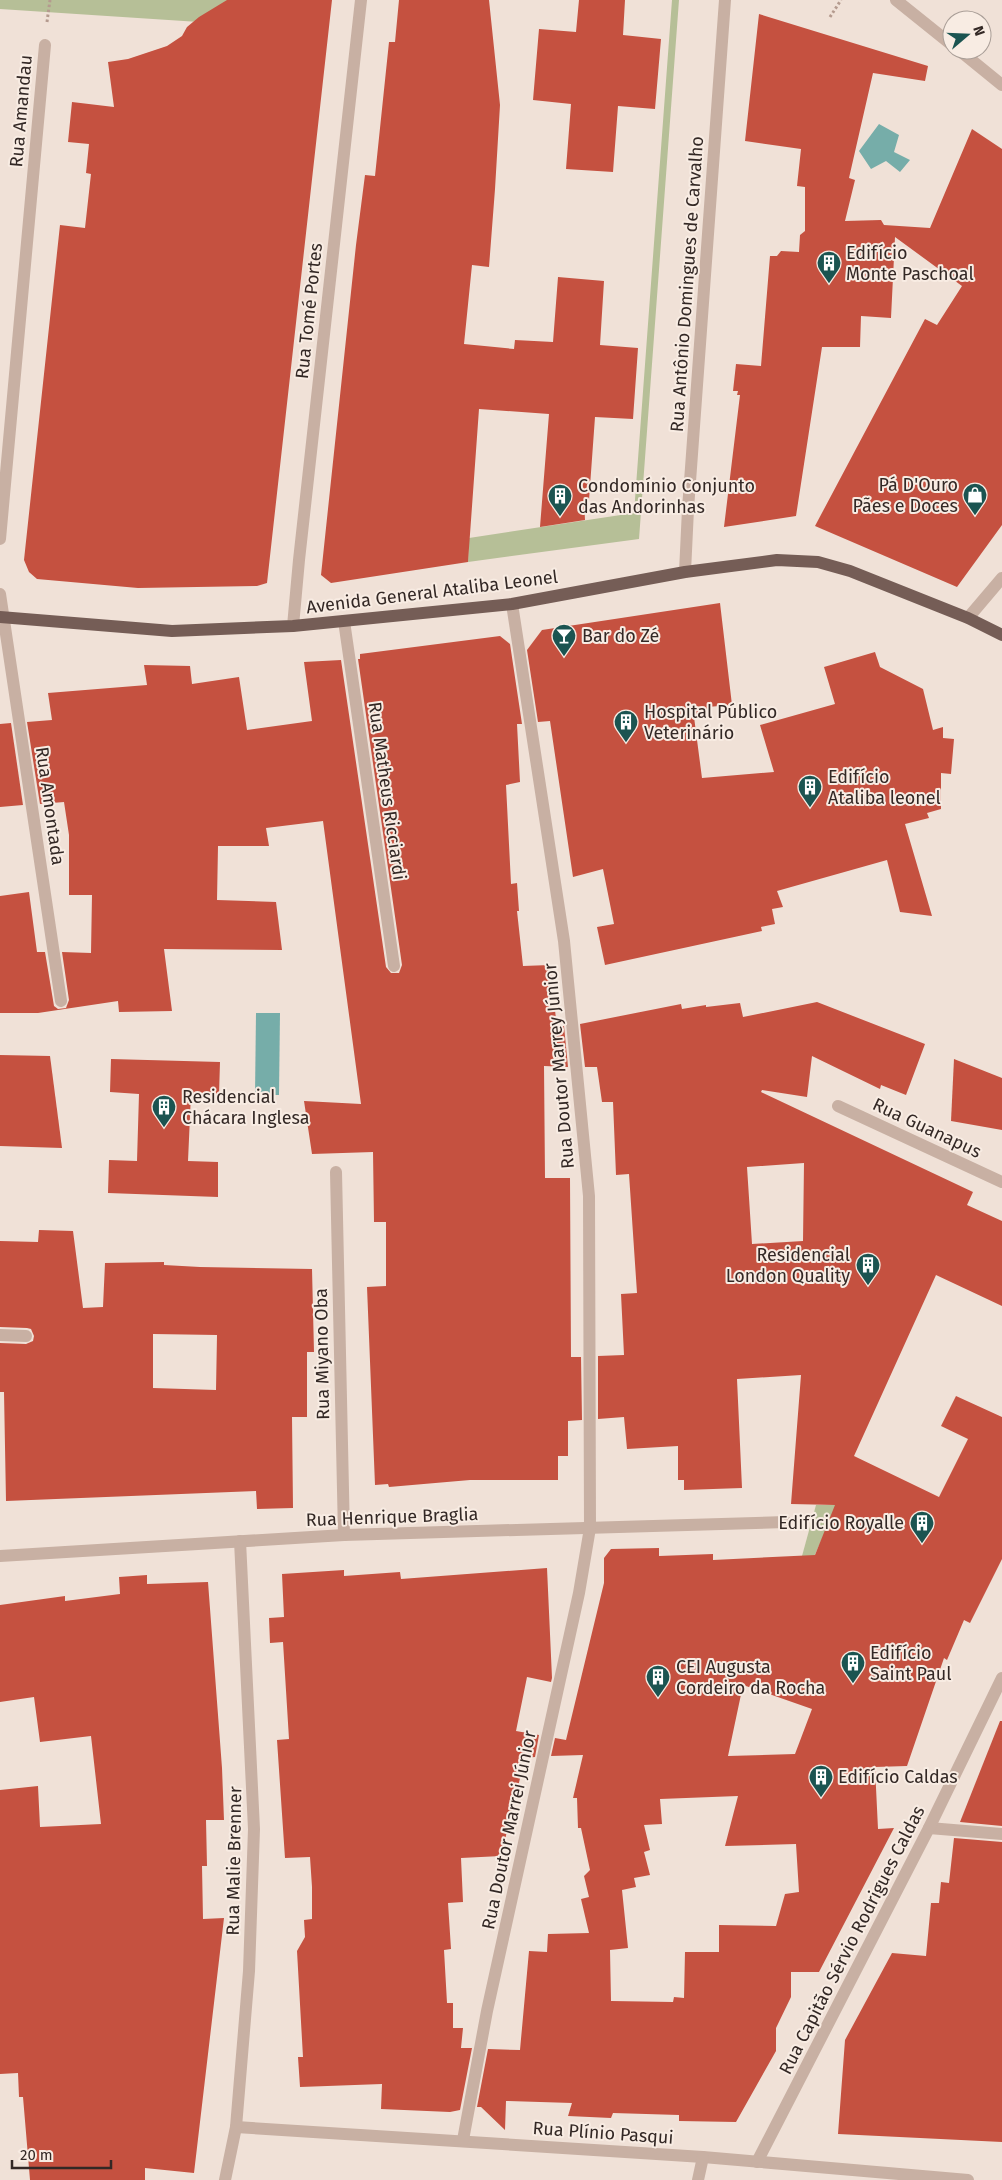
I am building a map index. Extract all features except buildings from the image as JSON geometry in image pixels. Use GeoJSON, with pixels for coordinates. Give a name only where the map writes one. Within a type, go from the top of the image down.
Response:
{"type":"FeatureCollection","features":[{"type":"Feature","properties":{"kind":"main road","name":"Avenida General Ataliba Leonel"},"geometry":{"type":"LineString","coordinates":[[1,617],[172,631],[293,626],[512,604],[685,572],[777,560],[818,562],[850,571],[968,618],[1002,635]]}},
{"type":"Feature","properties":{"kind":"street","name":"Rua Tomé Portes"},"geometry":{"type":"LineString","coordinates":[[293,626],[298,560],[361,0]]}},
{"type":"Feature","properties":{"kind":"street","name":"Rua Antônio Domingues de Carvalho"},"geometry":{"type":"LineString","coordinates":[[685,572],[725,0]]}},
{"type":"Feature","properties":{"kind":"street"},"geometry":{"type":"LineString","coordinates":[[896,0],[942,37]]}},
{"type":"Feature","properties":{"kind":"street","name":"Rua Amandau"},"geometry":{"type":"LineString","coordinates":[[0,539],[45,45]]}},
{"type":"Feature","properties":{"kind":"street"},"geometry":{"type":"LineString","coordinates":[[971,60],[1002,85]]}},
{"type":"Feature","properties":{"kind":"street"},"geometry":{"type":"LineString","coordinates":[[968,618],[1002,578]]}},
{"type":"Feature","properties":{"kind":"street"},"geometry":{"type":"LineString","coordinates":[[0,594],[1,617]]}},
{"type":"Feature","properties":{"kind":"street","name":"Rua Doutor Marrey Júnior"},"geometry":{"type":"LineString","coordinates":[[512,604],[564,941],[589,1196],[590,1528]]}},
{"type":"Feature","properties":{"kind":"street","name":"Rua Amontada"},"geometry":{"type":"LineString","coordinates":[[1,617],[16,692],[61,1001]]}},
{"type":"Feature","properties":{"kind":"street","name":"Rua Matheus Ricciardi"},"geometry":{"type":"LineString","coordinates":[[344,621],[394,966]]}},
{"type":"Feature","properties":{"kind":"street","name":"Rua Guanapus"},"geometry":{"type":"LineString","coordinates":[[838,1106],[1002,1182]]}},
{"type":"Feature","properties":{"kind":"street","name":"Rua Miyano Oba"},"geometry":{"type":"LineString","coordinates":[[336,1172],[344,1535]]}},
{"type":"Feature","properties":{"kind":"street"},"geometry":{"type":"LineString","coordinates":[[0,1335],[26,1336]]}},
{"type":"Feature","properties":{"kind":"street","name":"Rua Henrique Braglia"},"geometry":{"type":"LineString","coordinates":[[0,1556],[344,1535],[786,1522]]}},
{"type":"Feature","properties":{"kind":"street","name":"Rua Doutor Marrei Júnior"},"geometry":{"type":"LineString","coordinates":[[463,2140],[487,2011],[579,1593],[590,1528]]}},
{"type":"Feature","properties":{"kind":"street","name":"Rua Malie Brenner"},"geometry":{"type":"LineString","coordinates":[[226,2180],[236,2127],[249,1971],[254,1829],[240,1541]]}},
{"type":"Feature","properties":{"kind":"street","name":"Rua Capitão Sérvio Rodrigues Caldas"},"geometry":{"type":"LineString","coordinates":[[757,2162],[930,1828],[1002,1678]]}},
{"type":"Feature","properties":{"kind":"street"},"geometry":{"type":"LineString","coordinates":[[930,1828],[1002,1834]]}},
{"type":"Feature","properties":{"kind":"street","name":"Rua Plínio Pasqui"},"geometry":{"type":"LineString","coordinates":[[236,2127],[463,2140],[968,2180]]}},
{"type":"Feature","properties":{"kind":"street"},"geometry":{"type":"LineString","coordinates":[[698,2180],[703,2158]]}},
{"type":"Feature","properties":{"kind":"path"},"geometry":{"type":"LineString","coordinates":[[830,17],[841,0]]}},
{"type":"Feature","properties":{"kind":"green space"},"geometry":{"type":"Polygon","coordinates":[[[0,0],[234,0],[199,22],[0,9],[0,0]]]}},
{"type":"Feature","properties":{"kind":"green space"},"geometry":{"type":"Polygon","coordinates":[[[672,0],[679,0],[639,539],[468,562],[469,538],[634,513],[672,0]]]}},
{"type":"Feature","properties":{"kind":"green space"},"geometry":{"type":"Polygon","coordinates":[[[816,1505],[837,1505],[813,1559],[802,1556],[816,1505]]]}},
{"type":"Feature","properties":{"kind":"water"},"geometry":{"type":"Polygon","coordinates":[[[879,124],[899,135],[894,152],[910,160],[900,172],[886,161],[871,169],[859,151],[879,124]]]}},
{"type":"Feature","properties":{"kind":"water"},"geometry":{"type":"Polygon","coordinates":[[[256,1013],[280,1013],[279,1095],[255,1095],[256,1013]]]}},
{"type":"Feature","properties":{"kind":"place","name":"Edifício Monte Paschoal"},"geometry":{"type":"Point","coordinates":[829,284]}},
{"type":"Feature","properties":{"kind":"place","name":"Pá D'Ouro Pães e Doces"},"geometry":{"type":"Point","coordinates":[975,516]}},
{"type":"Feature","properties":{"kind":"place","name":"Condomínio Conjunto das Andorinhas"},"geometry":{"type":"Point","coordinates":[560,517]}},
{"type":"Feature","properties":{"kind":"place","name":"Bar do Zé"},"geometry":{"type":"Point","coordinates":[564,657]}},
{"type":"Feature","properties":{"kind":"place","name":"Hospital Público Veterinário"},"geometry":{"type":"Point","coordinates":[626,743]}},
{"type":"Feature","properties":{"kind":"place","name":"Edifício Ataliba leonel"},"geometry":{"type":"Point","coordinates":[810,808]}},
{"type":"Feature","properties":{"kind":"place","name":"Residencial Chácara Inglesa"},"geometry":{"type":"Point","coordinates":[164,1128]}},
{"type":"Feature","properties":{"kind":"place","name":"Residencial London Quality"},"geometry":{"type":"Point","coordinates":[868,1286]}},
{"type":"Feature","properties":{"kind":"place","name":"Edifício Royalle"},"geometry":{"type":"Point","coordinates":[922,1544]}},
{"type":"Feature","properties":{"kind":"place","name":"Edifício Saint Paul"},"geometry":{"type":"Point","coordinates":[853,1684]}},
{"type":"Feature","properties":{"kind":"place","name":"CEI Augusta Cordeiro da Rocha"},"geometry":{"type":"Point","coordinates":[658,1698]}},
{"type":"Feature","properties":{"kind":"place","name":"Edifício Caldas"},"geometry":{"type":"Point","coordinates":[821,1798]}}]}
